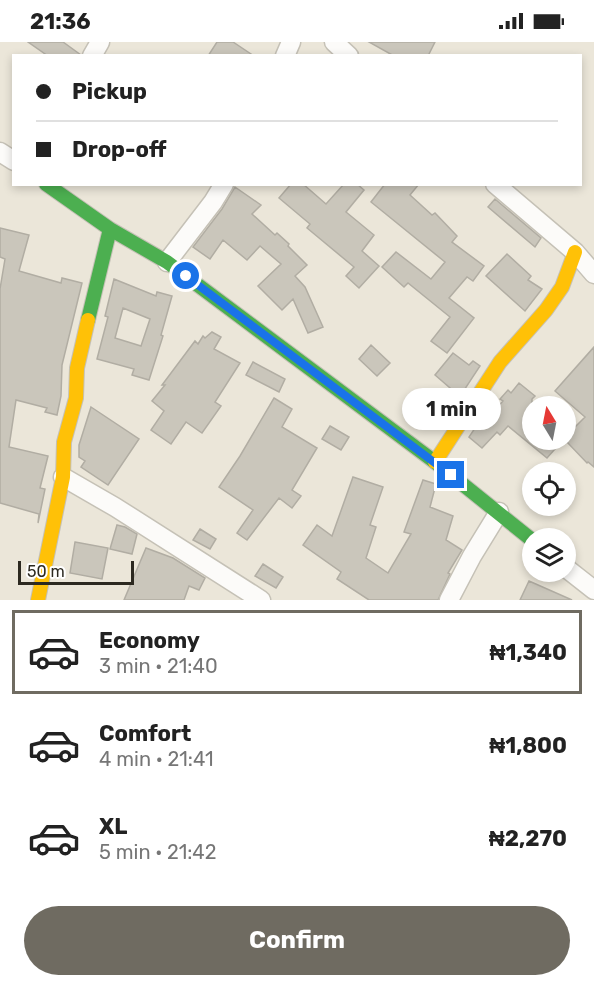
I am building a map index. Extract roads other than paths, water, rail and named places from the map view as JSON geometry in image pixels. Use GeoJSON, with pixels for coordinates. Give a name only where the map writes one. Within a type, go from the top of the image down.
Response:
{"type":"FeatureCollection","features":[{"type":"Feature","properties":{"kind":"street"},"geometry":{"type":"LineString","coordinates":[[334,42],[347,54]]}},
{"type":"Feature","properties":{"kind":"street"},"geometry":{"type":"LineString","coordinates":[[49,186],[110,230],[167,262],[435,462],[522,531]]}},
{"type":"Feature","properties":{"kind":"street"},"geometry":{"type":"LineString","coordinates":[[167,262],[223,186]]}},
{"type":"Feature","properties":{"kind":"street"},"geometry":{"type":"LineString","coordinates":[[497,186],[575,252],[594,274]]}},
{"type":"Feature","properties":{"kind":"street"},"geometry":{"type":"LineString","coordinates":[[38,600],[63,477],[64,442],[76,398],[77,368],[110,230]]}},
{"type":"Feature","properties":{"kind":"street"},"geometry":{"type":"LineString","coordinates":[[435,462],[500,362],[546,310],[562,287],[575,252]]}},
{"type":"Feature","properties":{"kind":"street"},"geometry":{"type":"LineString","coordinates":[[63,477],[115,507],[261,600]]}},
{"type":"Feature","properties":{"kind":"street"},"geometry":{"type":"LineString","coordinates":[[449,600],[472,556],[500,512]]}},
{"type":"Feature","properties":{"kind":"street"},"geometry":{"type":"LineString","coordinates":[[576,576],[594,590]]}}]}
